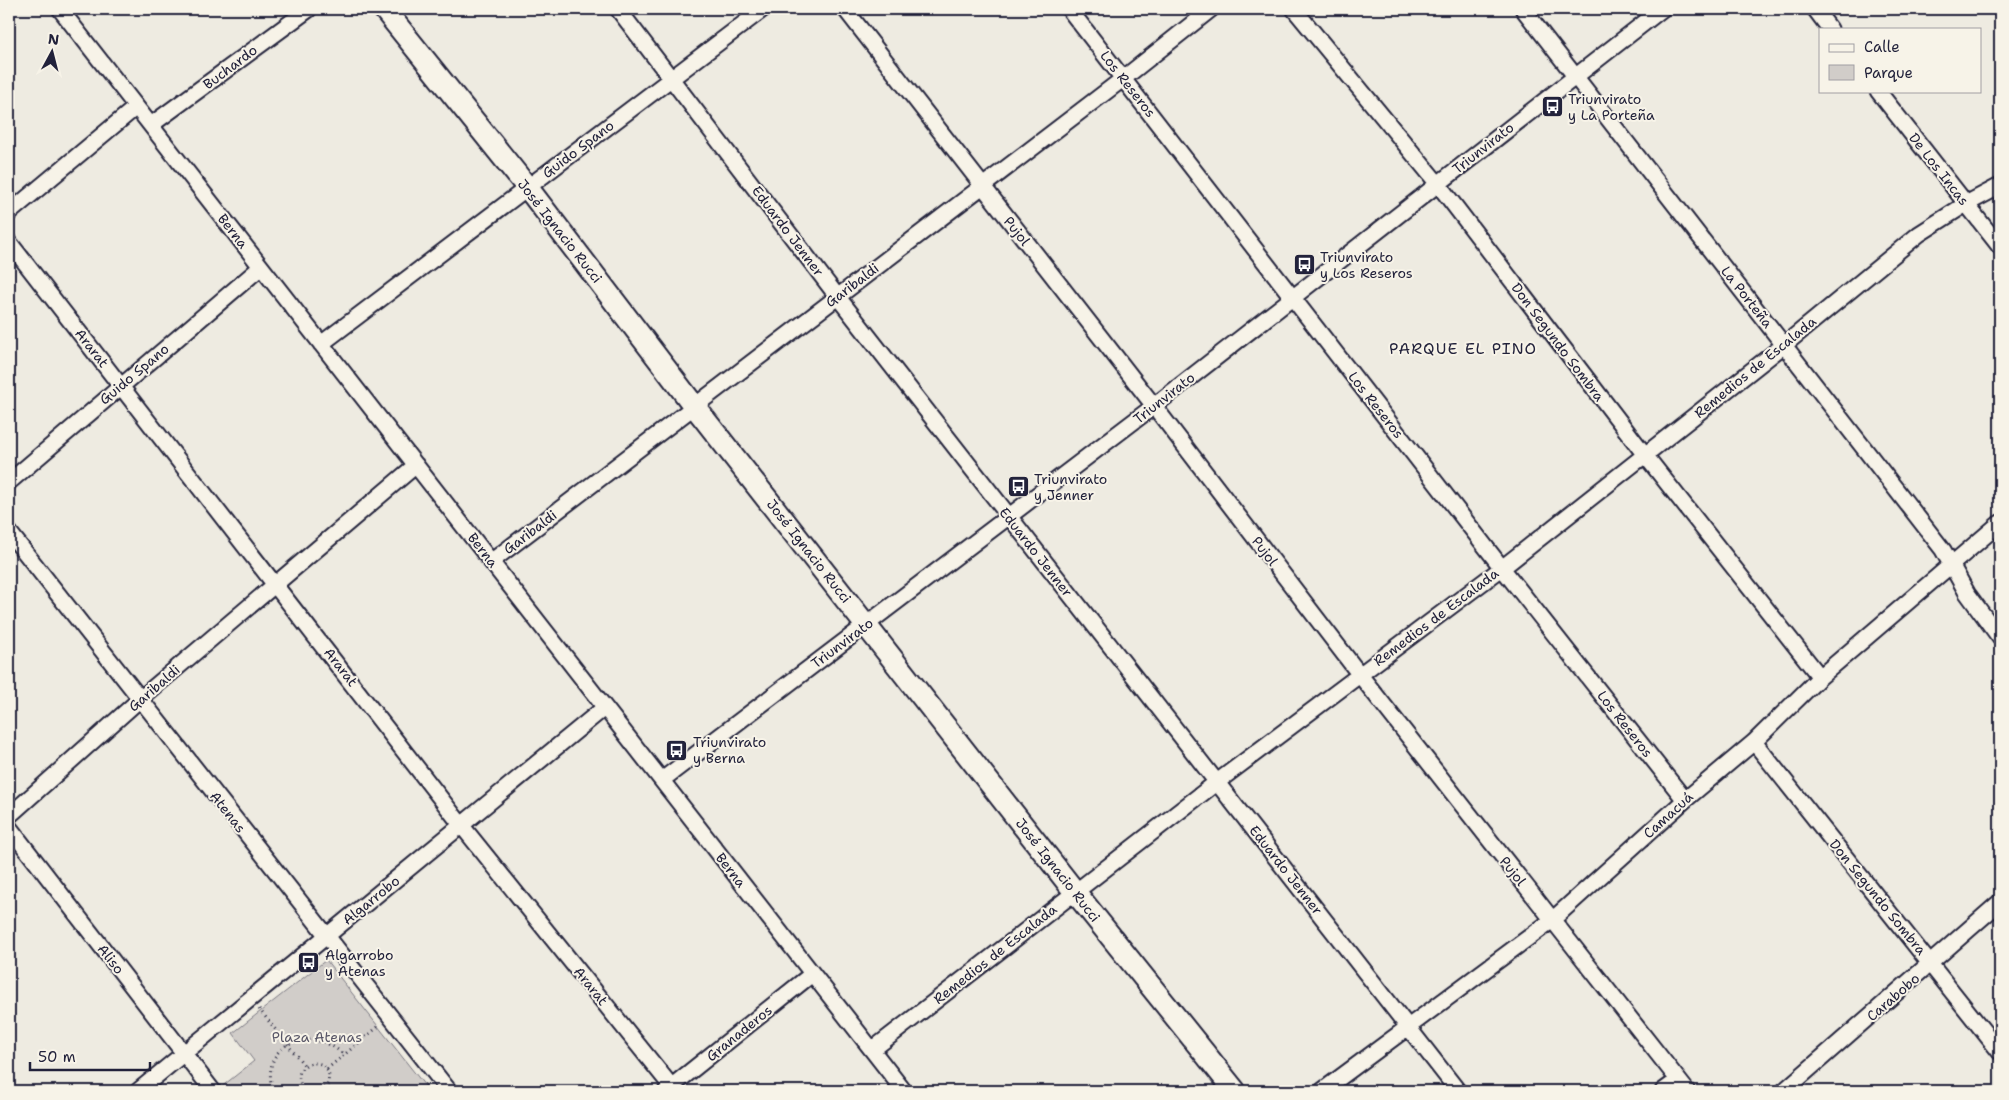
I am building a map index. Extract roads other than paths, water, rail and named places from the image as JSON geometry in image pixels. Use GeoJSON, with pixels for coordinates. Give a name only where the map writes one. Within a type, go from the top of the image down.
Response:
{"type":"FeatureCollection","features":[{"type":"Feature","properties":{"kind":"street","name":"Berna"},"geometry":{"type":"LineString","coordinates":[[60,9],[904,1091]]}},
{"type":"Feature","properties":{"kind":"street","name":"Buchardo"},"geometry":{"type":"LineString","coordinates":[[151,126],[309,9]]}},
{"type":"Feature","properties":{"kind":"street","name":"José Ignacio Rucci"},"geometry":{"type":"LineString","coordinates":[[384,9],[527,187],[695,407],[1075,892],[1235,1091]]}},
{"type":"Feature","properties":{"kind":"street","name":"Eduardo Jenner"},"geometry":{"type":"LineString","coordinates":[[618,9],[673,78],[837,296],[1458,1091]]}},
{"type":"Feature","properties":{"kind":"street","name":"Guido Spano"},"geometry":{"type":"LineString","coordinates":[[321,344],[763,9]]}},
{"type":"Feature","properties":{"kind":"street","name":"Pujol"},"geometry":{"type":"LineString","coordinates":[[845,9],[1154,406],[1360,676],[1682,1086]]}},
{"type":"Feature","properties":{"kind":"street","name":"Los Reseros"},"geometry":{"type":"LineString","coordinates":[[1069,9],[1502,568],[1685,800]]}},
{"type":"Feature","properties":{"kind":"street","name":"Garibaldi"},"geometry":{"type":"LineString","coordinates":[[492,561],[1124,78],[1211,9]]}},
{"type":"Feature","properties":{"kind":"street","name":"Don Segundo Sombra"},"geometry":{"type":"LineString","coordinates":[[1294,9],[1438,184],[1645,455],[1820,677]]}},
{"type":"Feature","properties":{"kind":"street","name":"La Porteña"},"geometry":{"type":"LineString","coordinates":[[1523,9],[1942,550],[2000,638]]}},
{"type":"Feature","properties":{"kind":"street","name":"Triunvirato"},"geometry":{"type":"LineString","coordinates":[[662,780],[1154,406],[1662,9]]}},
{"type":"Feature","properties":{"kind":"street"},"geometry":{"type":"LineString","coordinates":[[1815,9],[1829,28]]}},
{"type":"Feature","properties":{"kind":"street","name":"De Los Incas"},"geometry":{"type":"LineString","coordinates":[[1879,92],[2000,247]]}},
{"type":"Feature","properties":{"kind":"street"},"geometry":{"type":"LineString","coordinates":[[9,213],[136,107]]}},
{"type":"Feature","properties":{"kind":"street","name":"Remedios de Escalada"},"geometry":{"type":"LineString","coordinates":[[872,1050],[1217,782],[1502,568],[1784,345],[1920,234],[1966,204],[2000,186]]}},
{"type":"Feature","properties":{"kind":"street","name":"Ararat"},"geometry":{"type":"LineString","coordinates":[[9,242],[462,826],[671,1090]]}},
{"type":"Feature","properties":{"kind":"street","name":"Guido Spano"},"geometry":{"type":"LineString","coordinates":[[9,482],[262,267]]}},
{"type":"Feature","properties":{"kind":"street","name":"Garibaldi"},"geometry":{"type":"LineString","coordinates":[[9,816],[139,700],[416,465]]}},
{"type":"Feature","properties":{"kind":"street","name":"Camacuá"},"geometry":{"type":"LineString","coordinates":[[1322,1091],[1551,921],[1685,800],[1754,742],[1820,677],[2000,523]]}},
{"type":"Feature","properties":{"kind":"street","name":"Atenas"},"geometry":{"type":"LineString","coordinates":[[9,532],[139,700],[449,1091]]}},
{"type":"Feature","properties":{"kind":"street","name":"Algarrobo"},"geometry":{"type":"LineString","coordinates":[[138,1091],[604,708]]}},
{"type":"Feature","properties":{"kind":"street","name":"Don Segundo Sombra"},"geometry":{"type":"LineString","coordinates":[[1754,742],[2000,1052]]}},
{"type":"Feature","properties":{"kind":"street","name":"Aliso"},"geometry":{"type":"LineString","coordinates":[[9,827],[214,1091]]}},
{"type":"Feature","properties":{"kind":"street","name":"Carabobo"},"geometry":{"type":"LineString","coordinates":[[1784,1091],[2000,902]]}},
{"type":"Feature","properties":{"kind":"street","name":"Granaderos"},"geometry":{"type":"LineString","coordinates":[[671,1090],[812,974]]}},
{"type":"Feature","properties":{"kind":"street"},"geometry":{"type":"LineString","coordinates":[[1663,1091],[1682,1086]]}},
{"type":"Feature","properties":{"kind":"place","name":"Triunvirato y La Porteña"},"geometry":{"type":"Point","coordinates":[1552,107]}},
{"type":"Feature","properties":{"kind":"place","name":"Triunvirato y Los Reseros"},"geometry":{"type":"Point","coordinates":[1304,265]}},
{"type":"Feature","properties":{"kind":"place","name":"Triunvirato y Jenner"},"geometry":{"type":"Point","coordinates":[1018,487]}},
{"type":"Feature","properties":{"kind":"place","name":"Triunvirato y Berna"},"geometry":{"type":"Point","coordinates":[677,750]}},
{"type":"Feature","properties":{"kind":"place","name":"Algarrobo y Atenas"},"geometry":{"type":"Point","coordinates":[309,963]}},
{"type":"Feature","properties":{"kind":"district","name":"PARQUE EL PINO"},"geometry":{"type":"Point","coordinates":[1463,348]}},
{"type":"Feature","properties":{"kind":"park label","name":"Plaza Atenas"},"geometry":{"type":"Point","coordinates":[317,1037]}}]}
